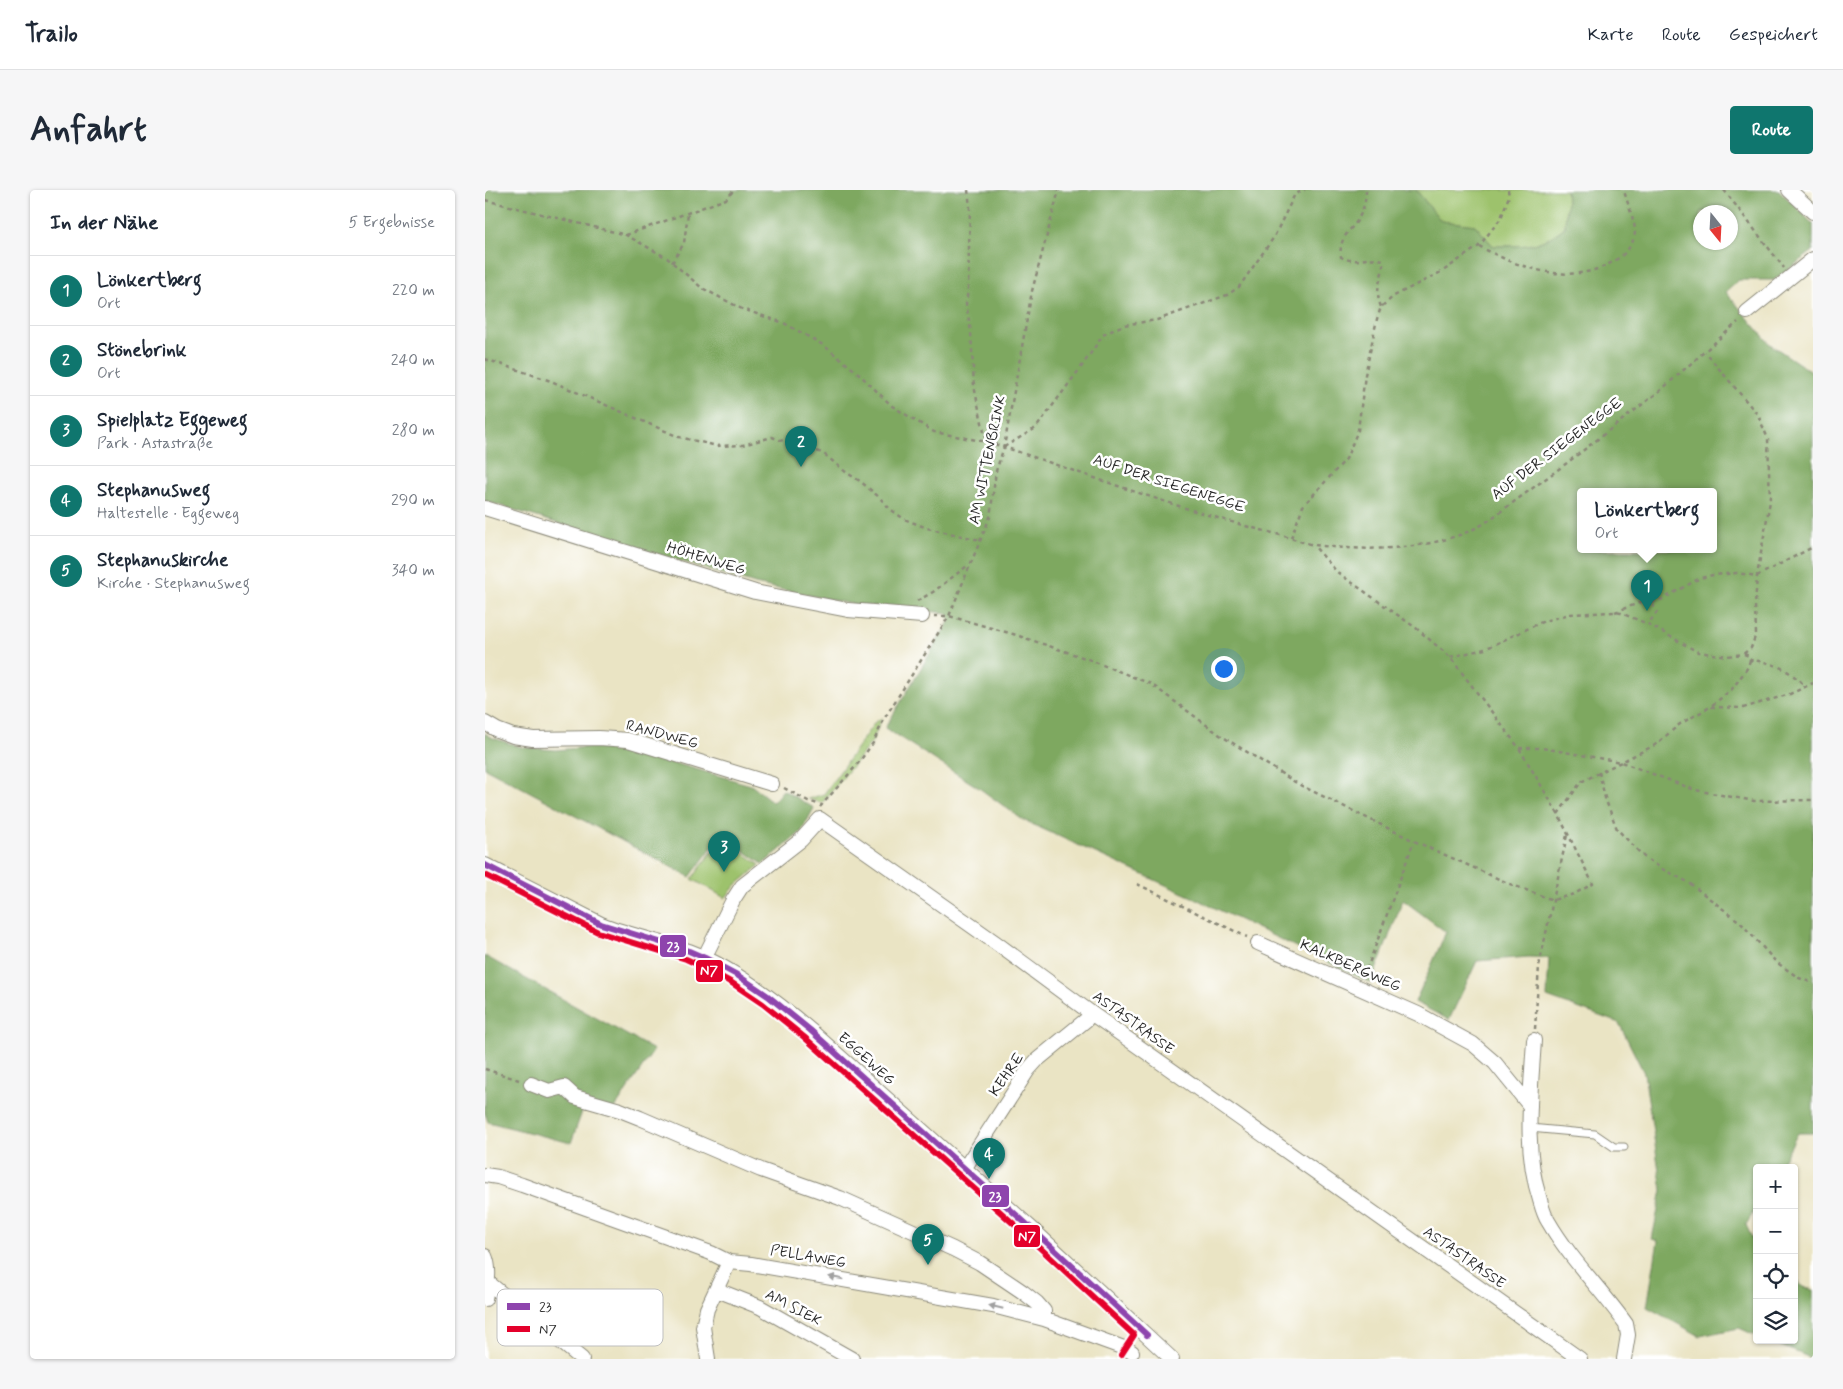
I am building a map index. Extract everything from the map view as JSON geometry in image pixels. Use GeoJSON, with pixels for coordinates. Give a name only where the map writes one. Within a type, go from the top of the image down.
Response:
{"type":"FeatureCollection","features":[{"type":"Feature","properties":{"kind":"street"},"geometry":{"type":"LineString","coordinates":[[1789,190],[1813,212]]}},
{"type":"Feature","properties":{"kind":"street"},"geometry":{"type":"LineString","coordinates":[[1747,312],[1813,260]]}},
{"type":"Feature","properties":{"kind":"street","name":"HÖHENWEG"},"geometry":{"type":"LineString","coordinates":[[485,508],[755,592],[848,610],[922,616]]}},
{"type":"Feature","properties":{"kind":"street","name":"RANDWEG"},"geometry":{"type":"LineString","coordinates":[[485,723],[513,736],[533,740],[599,738],[628,740],[772,784]]}},
{"type":"Feature","properties":{"kind":"street","name":"ASTASTRASSE"},"geometry":{"type":"LineString","coordinates":[[704,958],[742,886],[801,840],[820,819],[1579,1359]]}},
{"type":"Feature","properties":{"kind":"street","name":"EGGEWEG"},"geometry":{"type":"LineString","coordinates":[[485,865],[601,924],[620,932],[688,951],[704,958],[774,1001],[807,1027],[1172,1359]]}},
{"type":"Feature","properties":{"kind":"street","name":"KALKBERGWEG"},"geometry":{"type":"LineString","coordinates":[[1257,942],[1419,1014],[1473,1044],[1495,1063],[1530,1106]]}},
{"type":"Feature","properties":{"kind":"street","name":"KEHRE"},"geometry":{"type":"LineString","coordinates":[[964,1169],[1028,1070],[1037,1060],[1086,1020],[1091,1013]]}},
{"type":"Feature","properties":{"kind":"street"},"geometry":{"type":"LineString","coordinates":[[1534,1040],[1530,1106],[1530,1154],[1535,1184],[1546,1219],[1564,1247],[1626,1324],[1629,1335],[1624,1359]]}},
{"type":"Feature","properties":{"kind":"street"},"geometry":{"type":"LineString","coordinates":[[531,1084],[549,1091],[564,1087],[575,1097],[620,1110],[761,1170],[840,1198],[953,1248],[980,1263],[1023,1292],[1044,1311],[1044,1319]]}},
{"type":"Feature","properties":{"kind":"street","name":"PELLAWEG"},"geometry":{"type":"LineString","coordinates":[[485,1175],[522,1185],[711,1253],[729,1262],[751,1264],[993,1306],[1044,1319],[1124,1348],[1130,1356]]}},
{"type":"Feature","properties":{"kind":"street"},"geometry":{"type":"LineString","coordinates":[[485,1256],[487,1261],[485,1300]]}},
{"type":"Feature","properties":{"kind":"street"},"geometry":{"type":"LineString","coordinates":[[708,1359],[703,1327],[707,1309],[729,1262]]}},
{"type":"Feature","properties":{"kind":"street"},"geometry":{"type":"LineString","coordinates":[[487,1281],[497,1289]]}},
{"type":"Feature","properties":{"kind":"street","name":"AM SIEK"},"geometry":{"type":"LineString","coordinates":[[717,1290],[760,1308],[852,1359]]}},
{"type":"Feature","properties":{"kind":"street"},"geometry":{"type":"LineString","coordinates":[[1130,1356],[1147,1335]]}},
{"type":"Feature","properties":{"kind":"street"},"geometry":{"type":"LineString","coordinates":[[566,1346],[582,1359]]}},
{"type":"Feature","properties":{"kind":"lane"},"geometry":{"type":"LineString","coordinates":[[1530,1128],[1595,1134],[1614,1147],[1624,1147]]}},
{"type":"Feature","properties":{"kind":"path"},"geometry":{"type":"LineString","coordinates":[[626,235],[726,199],[734,190]]}},
{"type":"Feature","properties":{"kind":"path"},"geometry":{"type":"LineString","coordinates":[[968,190],[970,207],[966,304],[971,332],[974,386],[987,442]]}},
{"type":"Feature","properties":{"kind":"path","name":"AM WITTENBRINK"},"geometry":{"type":"LineString","coordinates":[[772,784],[821,805],[856,766],[873,743],[884,719],[949,616],[968,565],[990,516],[996,471],[1005,447],[1032,291],[1059,190]]}},
{"type":"Feature","properties":{"kind":"path"},"geometry":{"type":"LineString","coordinates":[[1005,447],[1036,428],[1103,334],[1123,325],[1157,320],[1227,295],[1239,287],[1274,236],[1293,194],[1305,190]]}},
{"type":"Feature","properties":{"kind":"path"},"geometry":{"type":"LineString","coordinates":[[1366,190],[1362,212],[1355,224],[1346,232],[1341,242],[1341,257],[1349,261],[1374,257],[1383,260],[1383,267],[1377,286],[1377,297],[1381,307]]}},
{"type":"Feature","properties":{"kind":"path"},"geometry":{"type":"LineString","coordinates":[[1291,538],[1303,506],[1346,459],[1357,430],[1365,375],[1381,307],[1394,296],[1443,271],[1479,246],[1501,218],[1509,196],[1508,190]]}},
{"type":"Feature","properties":{"kind":"path"},"geometry":{"type":"LineString","coordinates":[[1479,246],[1502,258],[1555,274],[1591,272],[1611,264],[1623,256],[1632,243],[1635,231],[1624,190]]}},
{"type":"Feature","properties":{"kind":"path"},"geometry":{"type":"LineString","coordinates":[[1724,190],[1791,277]]}},
{"type":"Feature","properties":{"kind":"path","name":"AUF DER SIEGENEGGE"},"geometry":{"type":"LineString","coordinates":[[485,200],[626,235],[672,262],[703,288],[742,309],[784,323],[823,345],[857,372],[893,406],[934,432],[1005,447],[1231,522],[1313,545],[1352,548],[1397,547],[1437,541],[1471,531],[1485,523],[1567,463],[1661,390],[1747,312]]}},
{"type":"Feature","properties":{"kind":"path"},"geometry":{"type":"LineString","coordinates":[[672,262],[684,243],[688,213]]}},
{"type":"Feature","properties":{"kind":"path"},"geometry":{"type":"LineString","coordinates":[[1705,352],[1758,415],[1768,439],[1770,501],[1757,576],[1756,634],[1751,648],[1743,654]]}},
{"type":"Feature","properties":{"kind":"path"},"geometry":{"type":"LineString","coordinates":[[485,359],[551,381],[679,437],[717,446],[743,445],[771,437],[810,448],[823,454],[860,481],[890,509],[904,519],[927,528],[980,540]]}},
{"type":"Feature","properties":{"kind":"path"},"geometry":{"type":"LineString","coordinates":[[949,616],[1085,658],[1151,684],[1221,735],[1298,784],[1415,841],[1510,884],[1553,900],[1574,894],[1593,884],[1558,814],[1519,748],[1450,656],[1416,628],[1337,572],[1313,545]]}},
{"type":"Feature","properties":{"kind":"path"},"geometry":{"type":"LineString","coordinates":[[1614,612],[1663,599],[1700,578],[1737,573],[1757,576],[1813,547]]}},
{"type":"Feature","properties":{"kind":"path"},"geometry":{"type":"LineString","coordinates":[[894,614],[933,592],[968,565]]}},
{"type":"Feature","properties":{"kind":"path"},"geometry":{"type":"LineString","coordinates":[[1647,624],[1657,612],[1651,602]]}},
{"type":"Feature","properties":{"kind":"path"},"geometry":{"type":"LineString","coordinates":[[1450,656],[1485,649],[1544,621],[1570,614],[1614,612],[1647,624],[1698,652],[1727,656],[1743,654],[1749,656],[1748,667],[1732,689],[1710,707],[1680,724],[1655,745],[1581,782],[1558,814]]}},
{"type":"Feature","properties":{"kind":"path"},"geometry":{"type":"LineString","coordinates":[[1750,660],[1763,661],[1792,673],[1806,687]]}},
{"type":"Feature","properties":{"kind":"path"},"geometry":{"type":"LineString","coordinates":[[1710,707],[1743,708],[1789,694],[1813,683]]}},
{"type":"Feature","properties":{"kind":"path"},"geometry":{"type":"LineString","coordinates":[[1519,748],[1543,748],[1621,762],[1695,790],[1755,801],[1813,800]]}},
{"type":"Feature","properties":{"kind":"path"},"geometry":{"type":"LineString","coordinates":[[1599,772],[1605,798],[1617,829],[1644,857],[1688,882],[1740,922],[1776,962],[1799,978],[1813,983]]}},
{"type":"Feature","properties":{"kind":"path"},"geometry":{"type":"LineString","coordinates":[[1534,1040],[1539,966],[1567,834]]}},
{"type":"Feature","properties":{"kind":"path"},"geometry":{"type":"LineString","coordinates":[[1360,988],[1415,841]]}},
{"type":"Feature","properties":{"kind":"path"},"geometry":{"type":"LineString","coordinates":[[1137,884],[1257,942]]}},
{"type":"Feature","properties":{"kind":"path"},"geometry":{"type":"LineString","coordinates":[[485,1069],[531,1084]]}},
{"type":"Feature","properties":{"kind":"green space"},"geometry":{"type":"Polygon","coordinates":[[[485,190],[1416,190],[1441,221],[1475,225],[1493,246],[1523,246],[1547,239],[1565,227],[1566,190],[1779,190],[1813,224],[1813,251],[1774,280],[1739,280],[1726,292],[1770,344],[1813,373],[1813,1133],[1798,1133],[1781,1164],[1753,1164],[1753,1213],[1746,1225],[1753,1240],[1753,1334],[1739,1328],[1700,1336],[1647,1307],[1658,1241],[1652,1239],[1662,1190],[1644,1073],[1619,1023],[1547,997],[1549,958],[1529,957],[1477,961],[1449,1020],[1415,1002],[1446,932],[1403,900],[1371,983],[1192,897],[1023,820],[979,788],[885,728],[950,620],[947,613],[851,604],[755,584],[485,501],[485,190]]]}},
{"type":"Feature","properties":{"kind":"green space"},"geometry":{"type":"Polygon","coordinates":[[[1416,190],[1566,190],[1565,227],[1556,234],[1539,242],[1514,246],[1493,246],[1475,225],[1441,221],[1416,190]]]}},
{"type":"Feature","properties":{"kind":"green space"},"geometry":{"type":"Polygon","coordinates":[[[882,718],[872,742],[822,803],[808,799],[824,794],[875,722],[882,718]]]}},
{"type":"Feature","properties":{"kind":"green space"},"geometry":{"type":"Polygon","coordinates":[[[485,733],[490,737],[521,747],[555,750],[590,747],[625,749],[751,785],[773,802],[783,790],[814,808],[801,832],[763,864],[721,835],[690,877],[485,768],[485,733]]]}},
{"type":"Feature","properties":{"kind":"green space"},"geometry":{"type":"Polygon","coordinates":[[[722,838],[760,865],[736,885],[725,898],[692,879],[722,838]]]}},
{"type":"Feature","properties":{"kind":"green space"},"geometry":{"type":"Polygon","coordinates":[[[485,956],[654,1050],[611,1114],[584,1106],[571,1143],[488,1122],[485,1113],[485,956]]]}},
{"type":"Feature","properties":{"kind":"green space"},"geometry":{"type":"Polygon","coordinates":[[[1798,1283],[1813,1290],[1813,1359],[1777,1344],[1798,1344],[1798,1283]]]}},
{"type":"Feature","properties":{"kind":"transit line","name":"23"},"geometry":{"type":"LineString","coordinates":[[485,865],[601,924],[689,951],[705,958],[737,975],[768,996],[810,1030],[1147,1335]]}},
{"type":"Feature","properties":{"kind":"transit line","name":"N7"},"geometry":{"type":"LineString","coordinates":[[485,875],[598,932],[686,959],[732,983],[763,1004],[804,1037],[1025,1234],[1134,1335],[1121,1355]]}},
{"type":"Feature","properties":{"kind":"place","name":"Stönebrink"},"geometry":{"type":"Point","coordinates":[801,467]}},
{"type":"Feature","properties":{"kind":"place","name":"Lönkertberg"},"geometry":{"type":"Point","coordinates":[1647,611]}},
{"type":"Feature","properties":{"kind":"place","name":"Spielplatz Eggeweg"},"geometry":{"type":"Point","coordinates":[724,872]}},
{"type":"Feature","properties":{"kind":"place","name":"Stephanusweg"},"geometry":{"type":"Point","coordinates":[989,1179]}},
{"type":"Feature","properties":{"kind":"place","name":"Stephanuskirche"},"geometry":{"type":"Point","coordinates":[928,1265]}}]}
